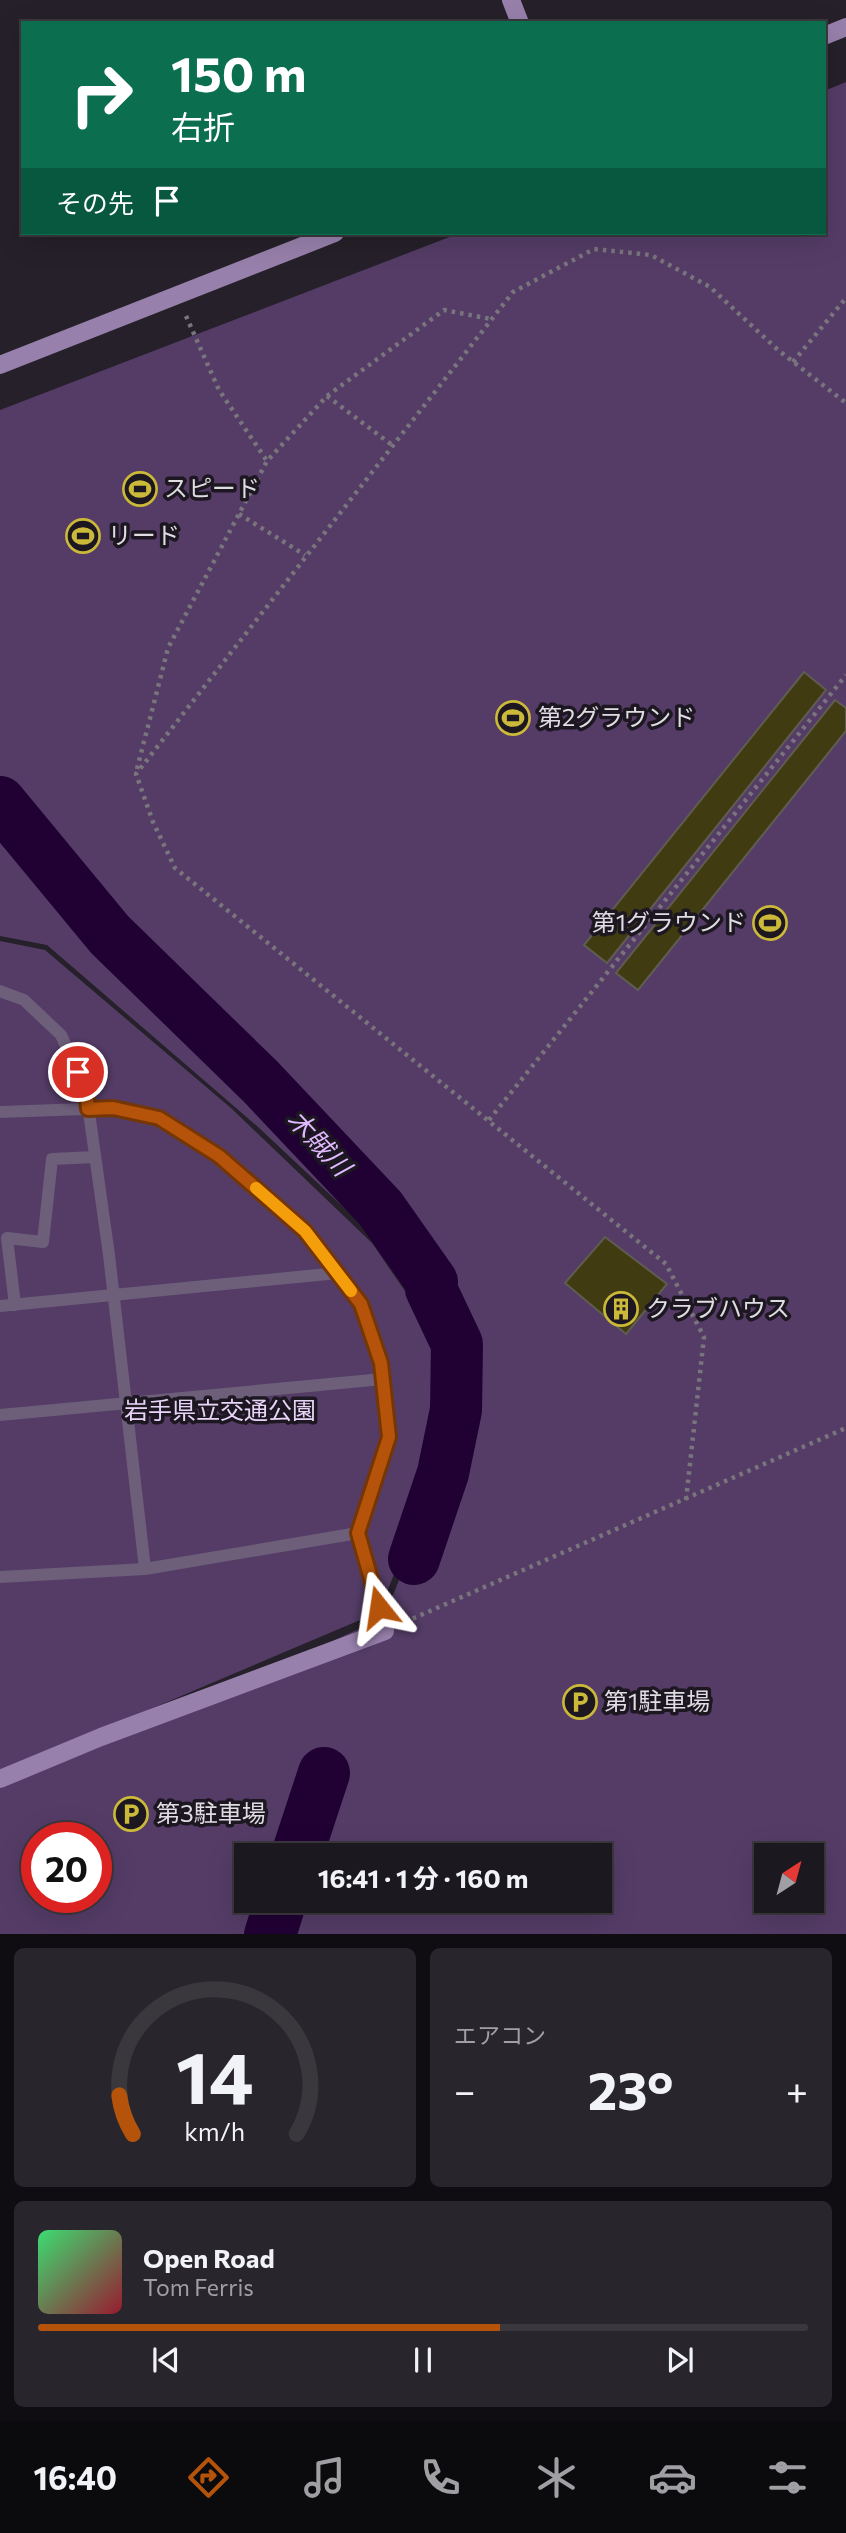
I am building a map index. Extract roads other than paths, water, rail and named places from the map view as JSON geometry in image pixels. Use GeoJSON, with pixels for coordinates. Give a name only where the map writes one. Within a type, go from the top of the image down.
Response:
{"type":"FeatureCollection","features":[{"type":"Feature","properties":{"kind":"street"},"geometry":{"type":"LineString","coordinates":[[511,0],[519,21]]}},
{"type":"Feature","properties":{"kind":"street"},"geometry":{"type":"LineString","coordinates":[[826,35],[846,27]]}},
{"type":"Feature","properties":{"kind":"street"},"geometry":{"type":"LineString","coordinates":[[0,365],[330,235]]}},
{"type":"Feature","properties":{"kind":"street"},"geometry":{"type":"LineString","coordinates":[[0,1779],[101,1737],[385,1631]]}},
{"type":"Feature","properties":{"kind":"lane"},"geometry":{"type":"LineString","coordinates":[[0,992],[24,1000],[61,1035],[86,1091],[145,1569]]}},
{"type":"Feature","properties":{"kind":"lane"},"geometry":{"type":"LineString","coordinates":[[0,1112],[113,1108],[159,1118],[219,1156],[305,1231],[361,1304],[381,1363],[389,1437],[358,1533],[385,1631]]}},
{"type":"Feature","properties":{"kind":"lane"},"geometry":{"type":"LineString","coordinates":[[15,1305],[7,1238],[43,1242],[52,1159],[95,1157]]}},
{"type":"Feature","properties":{"kind":"lane"},"geometry":{"type":"LineString","coordinates":[[0,1306],[338,1273]]}},
{"type":"Feature","properties":{"kind":"lane"},"geometry":{"type":"LineString","coordinates":[[0,1415],[383,1379]]}},
{"type":"Feature","properties":{"kind":"lane"},"geometry":{"type":"LineString","coordinates":[[0,1577],[145,1569],[358,1533]]}},
{"type":"Feature","properties":{"kind":"waterway","name":"木賊川"},"geometry":{"type":"LineString","coordinates":[[0,802],[110,935],[260,1081],[380,1208],[432,1282],[431,1289],[457,1344],[456,1410],[443,1473],[414,1559]]}},
{"type":"Feature","properties":{"kind":"waterway","name":"木賊川"},"geometry":{"type":"LineString","coordinates":[[301,1843],[324,1773]]}},
{"type":"Feature","properties":{"kind":"waterway","name":"木賊川"},"geometry":{"type":"LineString","coordinates":[[270,1934],[277,1913]]}},
{"type":"Feature","properties":{"kind":"place","name":"スピード"},"geometry":{"type":"Point","coordinates":[140,489]}},
{"type":"Feature","properties":{"kind":"place","name":"リード"},"geometry":{"type":"Point","coordinates":[83,536]}},
{"type":"Feature","properties":{"kind":"place","name":"第2グラウンド"},"geometry":{"type":"Point","coordinates":[513,718]}},
{"type":"Feature","properties":{"kind":"place","name":"第1グラウンド"},"geometry":{"type":"Point","coordinates":[770,923]}},
{"type":"Feature","properties":{"kind":"place","name":"クラブハウス"},"geometry":{"type":"Point","coordinates":[621,1309]}},
{"type":"Feature","properties":{"kind":"place","name":"第1駐車場"},"geometry":{"type":"Point","coordinates":[580,1702]}},
{"type":"Feature","properties":{"kind":"place","name":"第3駐車場"},"geometry":{"type":"Point","coordinates":[131,1814]}},
{"type":"Feature","properties":{"kind":"park label","name":"岩手県立交通公園"},"geometry":{"type":"Point","coordinates":[220,1411]}}]}
